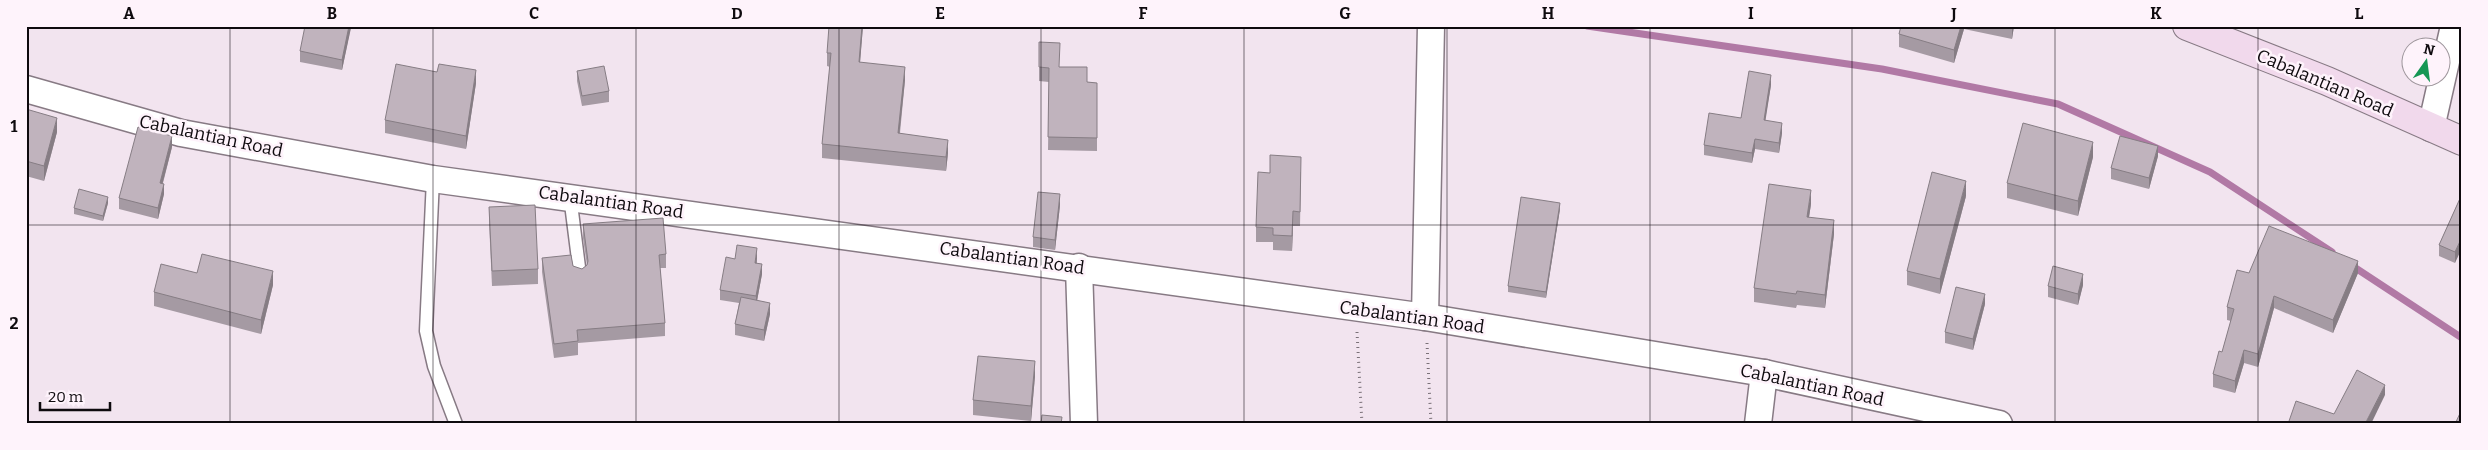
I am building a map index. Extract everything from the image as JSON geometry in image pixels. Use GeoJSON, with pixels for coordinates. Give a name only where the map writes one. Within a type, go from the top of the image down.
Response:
{"type":"FeatureCollection","features":[{"type":"Feature","properties":{"kind":"street"},"geometry":{"type":"LineString","coordinates":[[1425,317],[1431,26]]}},
{"type":"Feature","properties":{"kind":"street","name":"Cabalantian Road"},"geometry":{"type":"LineString","coordinates":[[2187,26],[2327,81],[2462,141]]}},
{"type":"Feature","properties":{"kind":"street"},"geometry":{"type":"LineString","coordinates":[[2431,128],[2454,26]]}},
{"type":"Feature","properties":{"kind":"street","name":"Cabalantian Road"},"geometry":{"type":"LineString","coordinates":[[26,89],[181,132],[432,179],[570,196],[1079,267],[1356,309],[1425,317],[1764,373],[1999,424]]}},
{"type":"Feature","properties":{"kind":"street"},"geometry":{"type":"LineString","coordinates":[[1079,267],[1084,424]]}},
{"type":"Feature","properties":{"kind":"street"},"geometry":{"type":"LineString","coordinates":[[1758,424],[1764,373]]}},
{"type":"Feature","properties":{"kind":"lane"},"geometry":{"type":"LineString","coordinates":[[432,179],[426,331],[434,366],[456,424]]}},
{"type":"Feature","properties":{"kind":"lane"},"geometry":{"type":"LineString","coordinates":[[570,196],[580,275]]}},
{"type":"Feature","properties":{"kind":"path"},"geometry":{"type":"LineString","coordinates":[[1356,309],[1362,424]]}},
{"type":"Feature","properties":{"kind":"path"},"geometry":{"type":"LineString","coordinates":[[1425,317],[1431,424]]}},
{"type":"Feature","properties":{"kind":"building"},"geometry":{"type":"Polygon","coordinates":[[[305,26],[349,26],[342,60],[300,51],[305,26]]]}},
{"type":"Feature","properties":{"kind":"building"},"geometry":{"type":"Polygon","coordinates":[[[829,26],[862,26],[859,62],[905,67],[898,133],[948,140],[946,157],[822,144],[831,53],[827,53],[829,26]]]}},
{"type":"Feature","properties":{"kind":"building"},"geometry":{"type":"Polygon","coordinates":[[[1901,26],[1961,26],[1954,50],[1899,34],[1901,26]]]}},
{"type":"Feature","properties":{"kind":"building"},"geometry":{"type":"Polygon","coordinates":[[[1039,42],[1060,43],[1059,67],[1087,67],[1087,82],[1097,83],[1097,138],[1048,137],[1049,68],[1039,67],[1039,42]]]}},
{"type":"Feature","properties":{"kind":"building"},"geometry":{"type":"Polygon","coordinates":[[[396,64],[437,72],[439,64],[476,70],[466,136],[385,120],[396,64]]]}},
{"type":"Feature","properties":{"kind":"building"},"geometry":{"type":"Polygon","coordinates":[[[604,66],[609,91],[582,96],[577,71],[604,66]]]}},
{"type":"Feature","properties":{"kind":"building"},"geometry":{"type":"Polygon","coordinates":[[[1749,71],[1771,75],[1764,120],[1782,123],[1779,143],[1755,139],[1752,153],[1704,145],[1709,113],[1741,118],[1749,71]]]}},
{"type":"Feature","properties":{"kind":"building"},"geometry":{"type":"Polygon","coordinates":[[[26,109],[57,118],[44,166],[26,161],[26,109]]]}},
{"type":"Feature","properties":{"kind":"building"},"geometry":{"type":"Polygon","coordinates":[[[2023,123],[2093,142],[2078,201],[2007,183],[2023,123]]]}},
{"type":"Feature","properties":{"kind":"building"},"geometry":{"type":"Polygon","coordinates":[[[138,127],[172,136],[160,183],[164,184],[158,208],[119,198],[138,127]]]}},
{"type":"Feature","properties":{"kind":"building"},"geometry":{"type":"Polygon","coordinates":[[[2120,136],[2158,146],[2149,178],[2111,168],[2120,136]]]}},
{"type":"Feature","properties":{"kind":"building"},"geometry":{"type":"Polygon","coordinates":[[[1270,155],[1301,157],[1300,212],[1293,211],[1292,236],[1273,235],[1273,228],[1256,227],[1258,172],[1270,173],[1270,155]]]}},
{"type":"Feature","properties":{"kind":"building"},"geometry":{"type":"Polygon","coordinates":[[[1932,172],[1966,181],[1940,279],[1907,271],[1932,172]]]}},
{"type":"Feature","properties":{"kind":"building"},"geometry":{"type":"Polygon","coordinates":[[[1769,184],[1811,190],[1807,217],[1834,220],[1825,295],[1797,291],[1796,294],[1754,288],[1769,184]]]}},
{"type":"Feature","properties":{"kind":"building"},"geometry":{"type":"Polygon","coordinates":[[[79,189],[108,197],[103,216],[74,208],[79,189]]]}},
{"type":"Feature","properties":{"kind":"building"},"geometry":{"type":"Polygon","coordinates":[[[1038,192],[1060,194],[1055,240],[1033,237],[1038,192]]]}},
{"type":"Feature","properties":{"kind":"building"},"geometry":{"type":"Polygon","coordinates":[[[2462,194],[2462,237],[2455,252],[2439,245],[2462,194]]]}},
{"type":"Feature","properties":{"kind":"building"},"geometry":{"type":"Polygon","coordinates":[[[1521,197],[1560,203],[1546,292],[1508,286],[1521,197]]]}},
{"type":"Feature","properties":{"kind":"building"},"geometry":{"type":"Polygon","coordinates":[[[535,205],[538,269],[492,271],[489,207],[535,205]]]}},
{"type":"Feature","properties":{"kind":"building"},"geometry":{"type":"Polygon","coordinates":[[[663,218],[666,254],[659,255],[665,323],[577,330],[578,341],[554,344],[542,258],[571,255],[573,266],[582,269],[587,265],[588,261],[583,224],[663,218]]]}},
{"type":"Feature","properties":{"kind":"building"},"geometry":{"type":"Polygon","coordinates":[[[2269,226],[2358,261],[2333,320],[2274,296],[2258,354],[2244,350],[2235,381],[2213,374],[2219,351],[2222,352],[2234,309],[2227,307],[2237,270],[2249,273],[2269,226]]]}},
{"type":"Feature","properties":{"kind":"building"},"geometry":{"type":"Polygon","coordinates":[[[737,245],[757,248],[755,263],[762,264],[756,296],[720,290],[726,257],[735,259],[737,245]]]}},
{"type":"Feature","properties":{"kind":"building"},"geometry":{"type":"Polygon","coordinates":[[[202,254],[273,271],[261,320],[154,292],[161,264],[197,273],[202,254]]]}},
{"type":"Feature","properties":{"kind":"building"},"geometry":{"type":"Polygon","coordinates":[[[2053,266],[2083,274],[2078,294],[2048,286],[2053,266]]]}},
{"type":"Feature","properties":{"kind":"building"},"geometry":{"type":"Polygon","coordinates":[[[1956,287],[1985,294],[1973,339],[1945,332],[1956,287]]]}},
{"type":"Feature","properties":{"kind":"building"},"geometry":{"type":"Polygon","coordinates":[[[741,297],[770,303],[764,330],[735,324],[741,297]]]}},
{"type":"Feature","properties":{"kind":"building"},"geometry":{"type":"Polygon","coordinates":[[[978,356],[1035,361],[1031,406],[973,400],[978,356]]]}},
{"type":"Feature","properties":{"kind":"building"},"geometry":{"type":"Polygon","coordinates":[[[2357,370],[2385,385],[2365,424],[2288,424],[2296,401],[2334,414],[2357,370]]]}},
{"type":"Feature","properties":{"kind":"building"},"geometry":{"type":"Polygon","coordinates":[[[2462,409],[2462,424],[2455,424],[2462,409]]]}},
{"type":"Feature","properties":{"kind":"building"},"geometry":{"type":"Polygon","coordinates":[[[1042,415],[1062,417],[1061,424],[1041,424],[1042,415]]]}},
{"type":"Feature","properties":{"kind":"waterway"},"geometry":{"type":"LineString","coordinates":[[1587,26],[1882,69],[2058,104],[2210,172],[2332,252]]}},
{"type":"Feature","properties":{"kind":"waterway"},"geometry":{"type":"LineString","coordinates":[[2351,265],[2462,338]]}}]}
